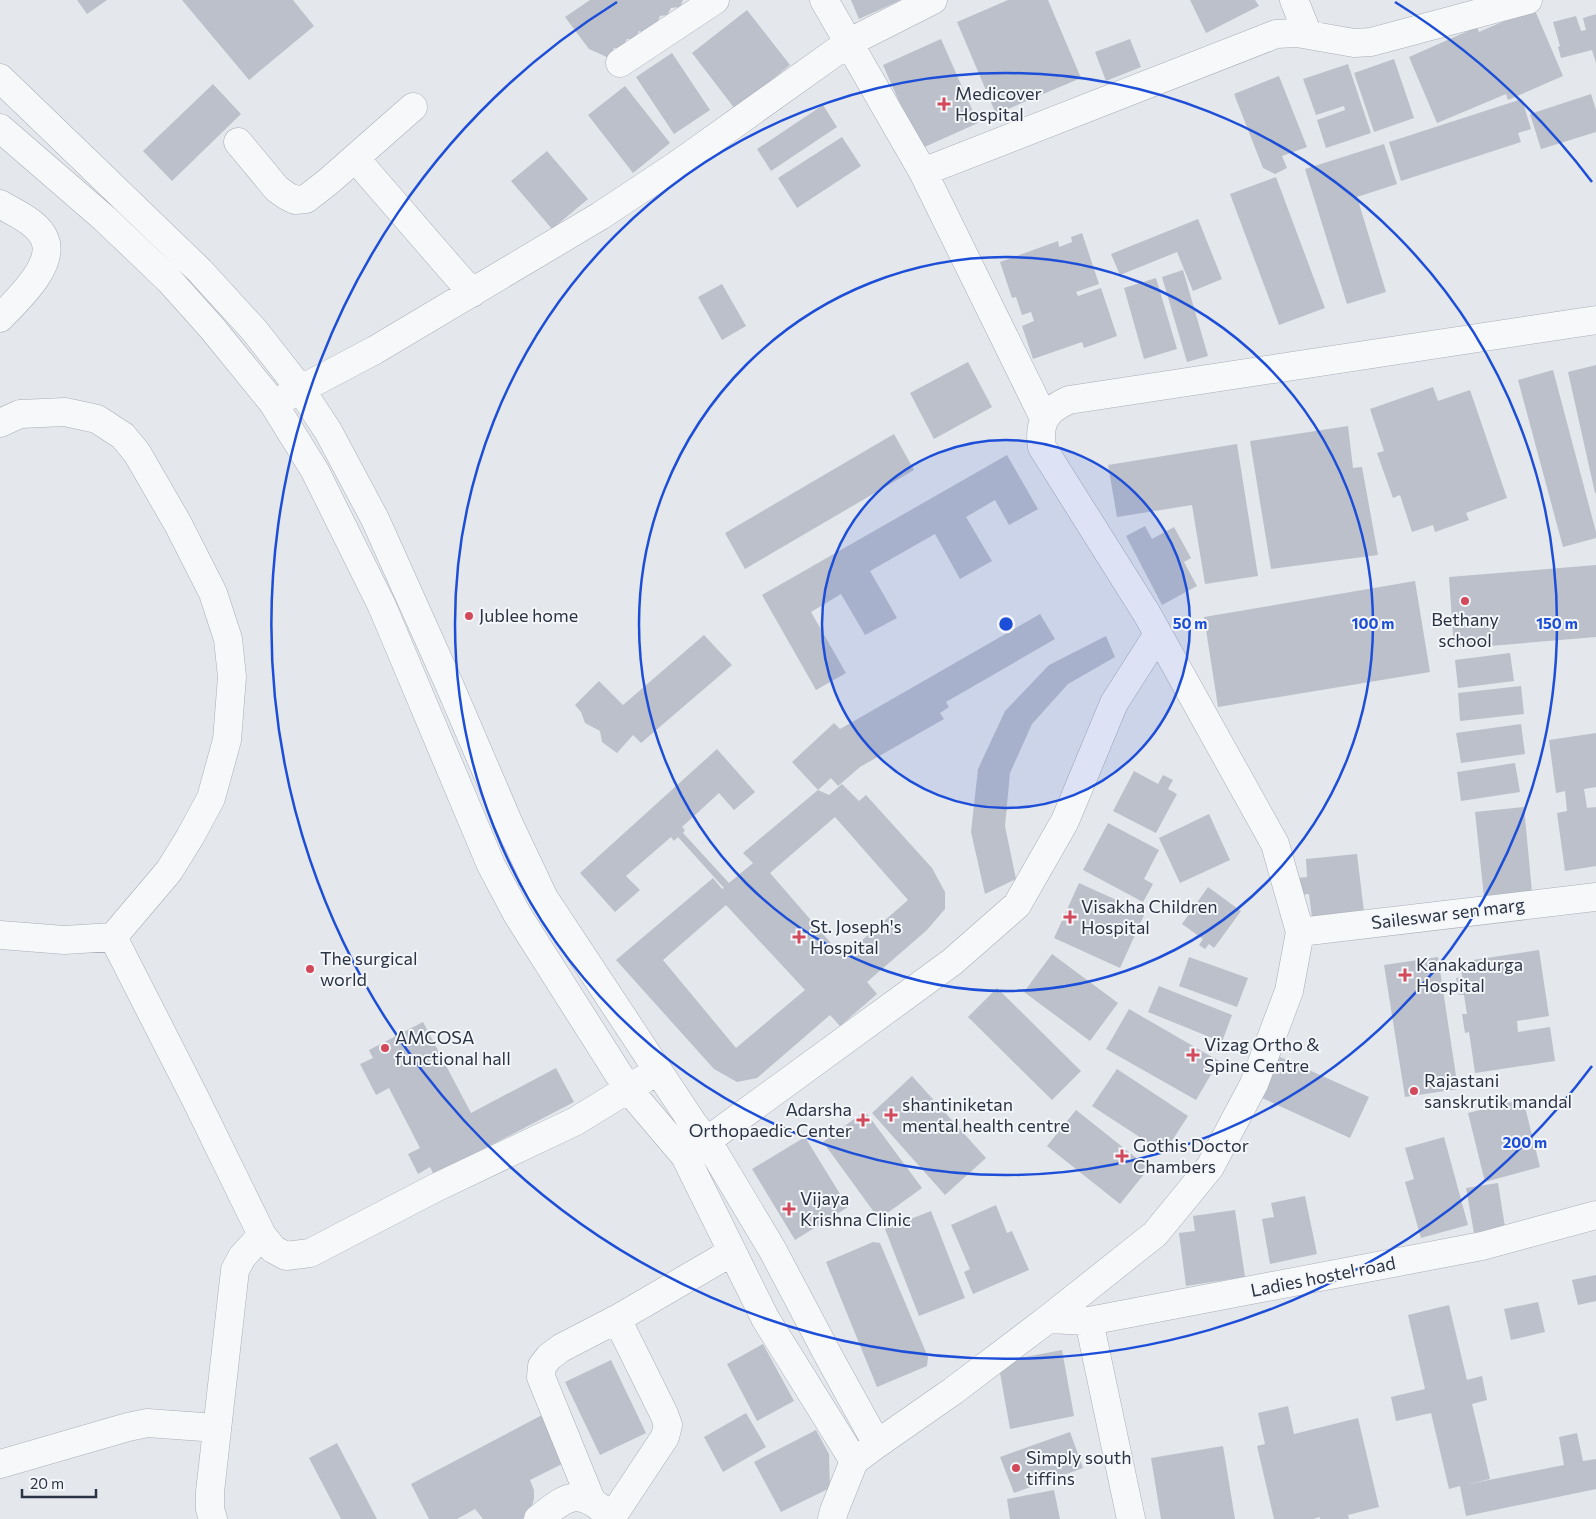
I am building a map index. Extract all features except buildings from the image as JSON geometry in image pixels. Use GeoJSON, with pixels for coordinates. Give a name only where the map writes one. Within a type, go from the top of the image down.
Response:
{"type":"FeatureCollection","features":[{"type":"Feature","properties":{"kind":"street"},"geometry":{"type":"LineString","coordinates":[[620,63],[715,0]]}},
{"type":"Feature","properties":{"kind":"street"},"geometry":{"type":"LineString","coordinates":[[824,0],[923,172],[1044,418]]}},
{"type":"Feature","properties":{"kind":"street"},"geometry":{"type":"LineString","coordinates":[[273,403],[384,345],[600,216],[677,165],[848,43],[933,0]]}},
{"type":"Feature","properties":{"kind":"street"},"geometry":{"type":"LineString","coordinates":[[1294,0],[1308,34]]}},
{"type":"Feature","properties":{"kind":"street"},"geometry":{"type":"LineString","coordinates":[[923,172],[1276,34],[1297,33],[1354,43],[1371,42],[1528,0]]}},
{"type":"Feature","properties":{"kind":"street"},"geometry":{"type":"LineString","coordinates":[[0,78],[127,199],[254,330],[301,390],[328,430],[375,519],[509,824],[544,898],[694,1125],[708,1142],[772,1249],[877,1444]]}},
{"type":"Feature","properties":{"kind":"street"},"geometry":{"type":"LineString","coordinates":[[238,142],[278,189],[295,200],[306,199],[414,107]]}},
{"type":"Feature","properties":{"kind":"street"},"geometry":{"type":"LineString","coordinates":[[0,128],[104,218],[168,280],[212,328],[273,403],[315,471],[382,606],[491,865],[516,914],[628,1089],[685,1156],[765,1318],[854,1461]]}},
{"type":"Feature","properties":{"kind":"street"},"geometry":{"type":"LineString","coordinates":[[355,158],[472,293]]}},
{"type":"Feature","properties":{"kind":"street"},"geometry":{"type":"LineString","coordinates":[[104,218],[127,199]]}},
{"type":"Feature","properties":{"kind":"street"},"geometry":{"type":"LineString","coordinates":[[0,204],[35,226],[45,239],[48,252],[41,270],[0,318]]}},
{"type":"Feature","properties":{"kind":"street"},"geometry":{"type":"LineString","coordinates":[[827,1516],[854,1461],[953,1391],[1048,1320],[1155,1234],[1210,1167],[1254,1084],[1289,991],[1300,932],[1276,844],[1147,614],[1042,447],[1040,434],[1044,418],[1055,406],[1068,400],[1596,320]]}},
{"type":"Feature","properties":{"kind":"street"},"geometry":{"type":"LineString","coordinates":[[0,423],[20,414],[64,412],[97,419],[123,436],[137,453],[178,524],[213,592],[228,638],[232,676],[227,740],[211,798],[169,871],[113,936],[64,940],[0,934]]}},
{"type":"Feature","properties":{"kind":"street"},"geometry":{"type":"LineString","coordinates":[[685,1156],[708,1142],[952,962],[1017,905],[1065,821],[1114,703],[1158,634]]}},
{"type":"Feature","properties":{"kind":"street","name":"Saileswar sen marg"},"geometry":{"type":"LineString","coordinates":[[1300,932],[1596,897]]}},
{"type":"Feature","properties":{"kind":"street"},"geometry":{"type":"LineString","coordinates":[[516,914],[544,898]]}},
{"type":"Feature","properties":{"kind":"street"},"geometry":{"type":"LineString","coordinates":[[113,936],[262,1234],[273,1249],[286,1256],[310,1253],[435,1188],[576,1121],[658,1070]]}},
{"type":"Feature","properties":{"kind":"street","name":"Ladies hostel road"},"geometry":{"type":"LineString","coordinates":[[1048,1320],[1089,1322],[1482,1246],[1596,1215]]}},
{"type":"Feature","properties":{"kind":"street"},"geometry":{"type":"LineString","coordinates":[[213,1519],[210,1509],[210,1492],[235,1270],[242,1257],[262,1234]]}},
{"type":"Feature","properties":{"kind":"street"},"geometry":{"type":"LineString","coordinates":[[591,1500],[541,1377],[542,1366],[549,1357],[561,1348],[617,1319],[732,1252]]}},
{"type":"Feature","properties":{"kind":"street"},"geometry":{"type":"LineString","coordinates":[[538,1519],[562,1501],[578,1497],[591,1500],[613,1518],[665,1437],[668,1426],[664,1414],[617,1319]]}},
{"type":"Feature","properties":{"kind":"street"},"geometry":{"type":"LineString","coordinates":[[1089,1322],[1131,1519]]}},
{"type":"Feature","properties":{"kind":"street"},"geometry":{"type":"LineString","coordinates":[[0,1464],[148,1423],[217,1428]]}},
{"type":"Feature","properties":{"kind":"place","name":"Medicover Hospital"},"geometry":{"type":"Point","coordinates":[944,104]}},
{"type":"Feature","properties":{"kind":"place","name":"Bethany school"},"geometry":{"type":"Point","coordinates":[1465,601]}},
{"type":"Feature","properties":{"kind":"place","name":"Jublee home"},"geometry":{"type":"Point","coordinates":[469,616]}},
{"type":"Feature","properties":{"kind":"place","name":"Visakha Children Hospital"},"geometry":{"type":"Point","coordinates":[1070,917]}},
{"type":"Feature","properties":{"kind":"place","name":"St. Joseph's Hospital"},"geometry":{"type":"Point","coordinates":[799,937]}},
{"type":"Feature","properties":{"kind":"place","name":"The surgical world"},"geometry":{"type":"Point","coordinates":[310,969]}},
{"type":"Feature","properties":{"kind":"place","name":"Kanakadurga Hospital"},"geometry":{"type":"Point","coordinates":[1405,975]}},
{"type":"Feature","properties":{"kind":"place","name":"AMCOSA functional hall"},"geometry":{"type":"Point","coordinates":[385,1048]}},
{"type":"Feature","properties":{"kind":"place","name":"Vizag Ortho & Spine Centre"},"geometry":{"type":"Point","coordinates":[1193,1055]}},
{"type":"Feature","properties":{"kind":"place","name":"Rajastani sanskrutik mandal"},"geometry":{"type":"Point","coordinates":[1414,1091]}},
{"type":"Feature","properties":{"kind":"place","name":"shantiniketan mental health centre"},"geometry":{"type":"Point","coordinates":[891,1115]}},
{"type":"Feature","properties":{"kind":"place","name":"Adarsha Orthopaedic Center"},"geometry":{"type":"Point","coordinates":[863,1120]}},
{"type":"Feature","properties":{"kind":"place","name":"Gothis Doctor Chambers"},"geometry":{"type":"Point","coordinates":[1122,1156]}},
{"type":"Feature","properties":{"kind":"place","name":"Vijaya Krishna Clinic"},"geometry":{"type":"Point","coordinates":[789,1209]}},
{"type":"Feature","properties":{"kind":"place","name":"Simply south tiffins"},"geometry":{"type":"Point","coordinates":[1016,1468]}}]}
